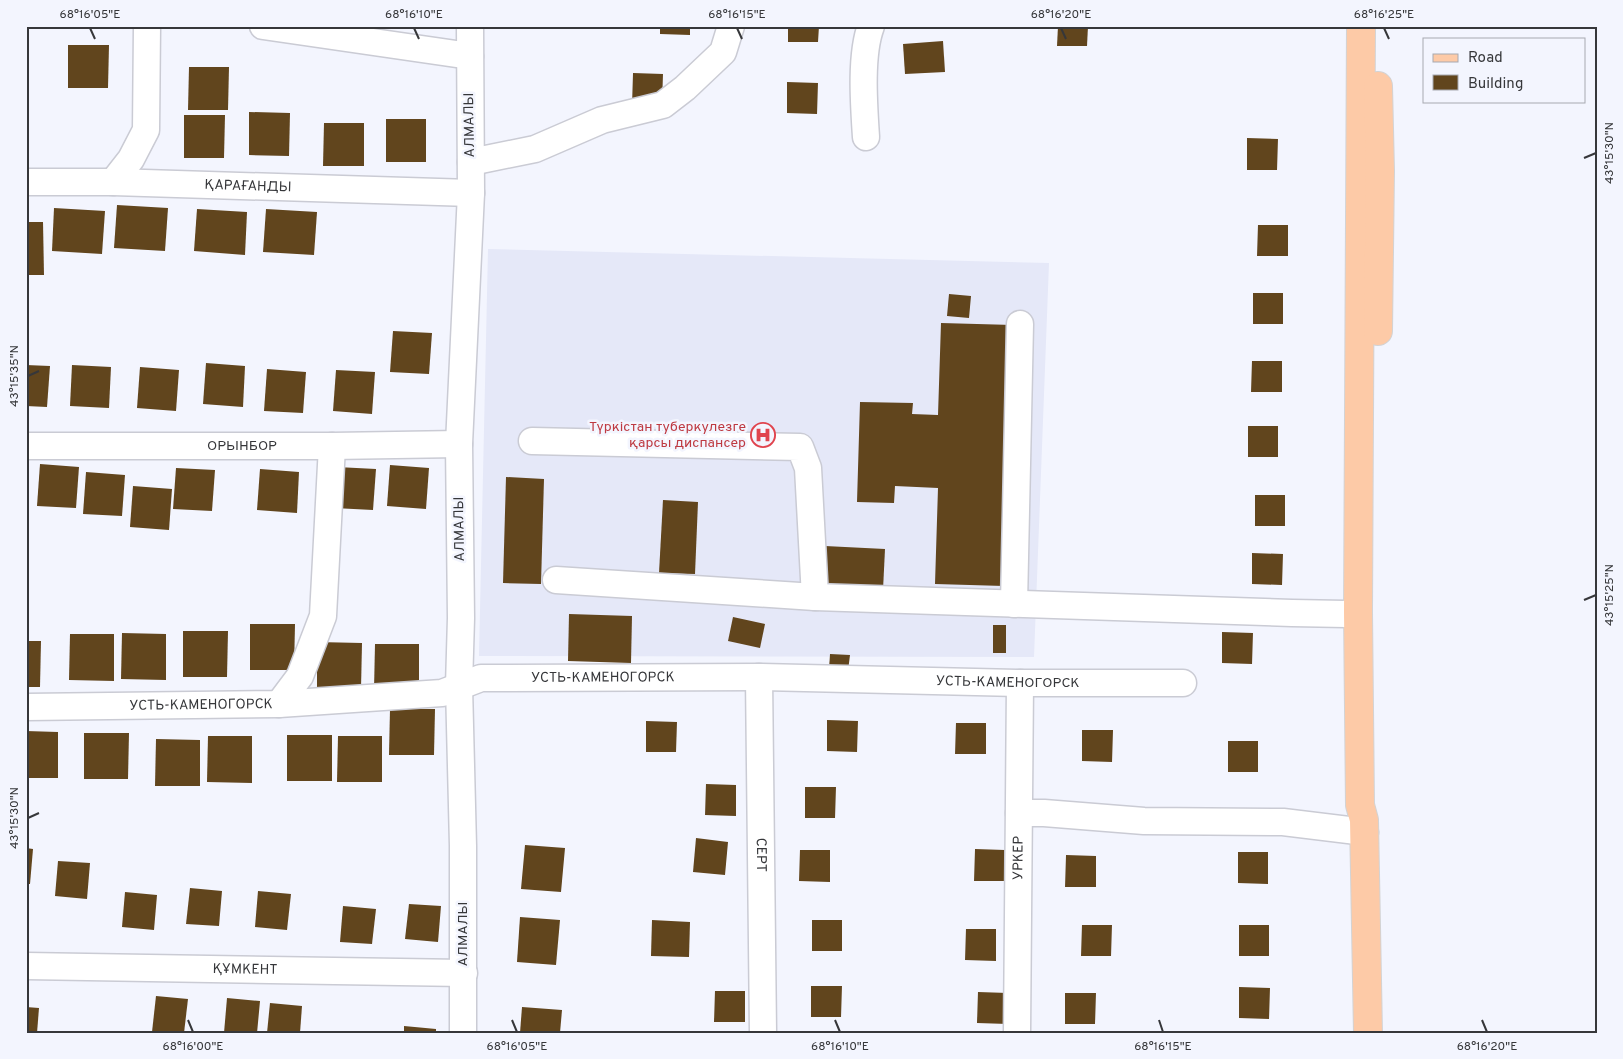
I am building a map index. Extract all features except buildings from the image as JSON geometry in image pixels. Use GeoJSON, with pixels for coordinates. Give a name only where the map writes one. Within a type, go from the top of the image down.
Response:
{"type":"FeatureCollection","features":[{"type":"Feature","properties":{"kind":"main road"},"geometry":{"type":"LineString","coordinates":[[1361,26],[1370,170],[1376,609],[1371,808],[1364,826]]}},
{"type":"Feature","properties":{"kind":"main road"},"geometry":{"type":"LineString","coordinates":[[1368,1033],[1364,826],[1360,805],[1358,612],[1370,170],[1377,26]]}},
{"type":"Feature","properties":{"kind":"street"},"geometry":{"type":"LineString","coordinates":[[113,182],[146,130],[147,26]]}},
{"type":"Feature","properties":{"kind":"street"},"geometry":{"type":"LineString","coordinates":[[263,26],[470,56]]}},
{"type":"Feature","properties":{"kind":"street","name":"АЛМАЛЫ"},"geometry":{"type":"LineString","coordinates":[[463,1033],[463,846],[459,686],[461,618],[459,444],[471,193],[470,26]]}},
{"type":"Feature","properties":{"kind":"street"},"geometry":{"type":"LineString","coordinates":[[471,162],[535,149],[602,120],[662,105],[685,88],[722,52],[731,26]]}},
{"type":"Feature","properties":{"kind":"street"},"geometry":{"type":"LineString","coordinates":[[866,137],[864,92],[867,37],[871,26]]}},
{"type":"Feature","properties":{"kind":"street","name":"ҚАРАҒАНДЫ"},"geometry":{"type":"LineString","coordinates":[[26,182],[113,182],[471,193]]}},
{"type":"Feature","properties":{"kind":"street"},"geometry":{"type":"LineString","coordinates":[[1014,604],[1020,324]]}},
{"type":"Feature","properties":{"kind":"street"},"geometry":{"type":"LineString","coordinates":[[532,441],[800,447],[808,468],[815,597]]}},
{"type":"Feature","properties":{"kind":"street","name":"ОРЫНБОР"},"geometry":{"type":"LineString","coordinates":[[26,446],[459,444]]}},
{"type":"Feature","properties":{"kind":"street"},"geometry":{"type":"LineString","coordinates":[[279,704],[300,676],[323,616],[332,446]]}},
{"type":"Feature","properties":{"kind":"street"},"geometry":{"type":"LineString","coordinates":[[556,580],[815,597],[1301,613],[1346,614],[1358,612]]}},
{"type":"Feature","properties":{"kind":"street","name":"УСТЬ-КАМЕНОГОРСК"},"geometry":{"type":"LineString","coordinates":[[26,707],[279,704],[442,693],[481,678],[758,677],[1020,683],[1183,682]]}},
{"type":"Feature","properties":{"kind":"street","name":"СЕРТ"},"geometry":{"type":"LineString","coordinates":[[758,677],[763,1033]]}},
{"type":"Feature","properties":{"kind":"street","name":"УРКЕР"},"geometry":{"type":"LineString","coordinates":[[1017,1033],[1020,683]]}},
{"type":"Feature","properties":{"kind":"street"},"geometry":{"type":"LineString","coordinates":[[1018,813],[1044,813],[1144,821],[1283,822],[1364,826]]}},
{"type":"Feature","properties":{"kind":"street","name":"ҚҰМКЕНТ"},"geometry":{"type":"LineString","coordinates":[[26,966],[464,973]]}},
{"type":"Feature","properties":{"kind":"shaded area","name":"Түркістан туберкулезге қарсы диспансер"},"geometry":{"type":"Polygon","coordinates":[[[488,249],[1049,263],[1034,657],[479,656],[488,249]]]}},
{"type":"Feature","properties":{"kind":"place","name":"Түркістан туберкулезге қарсы диспансер"},"geometry":{"type":"Point","coordinates":[763,435]}}]}
